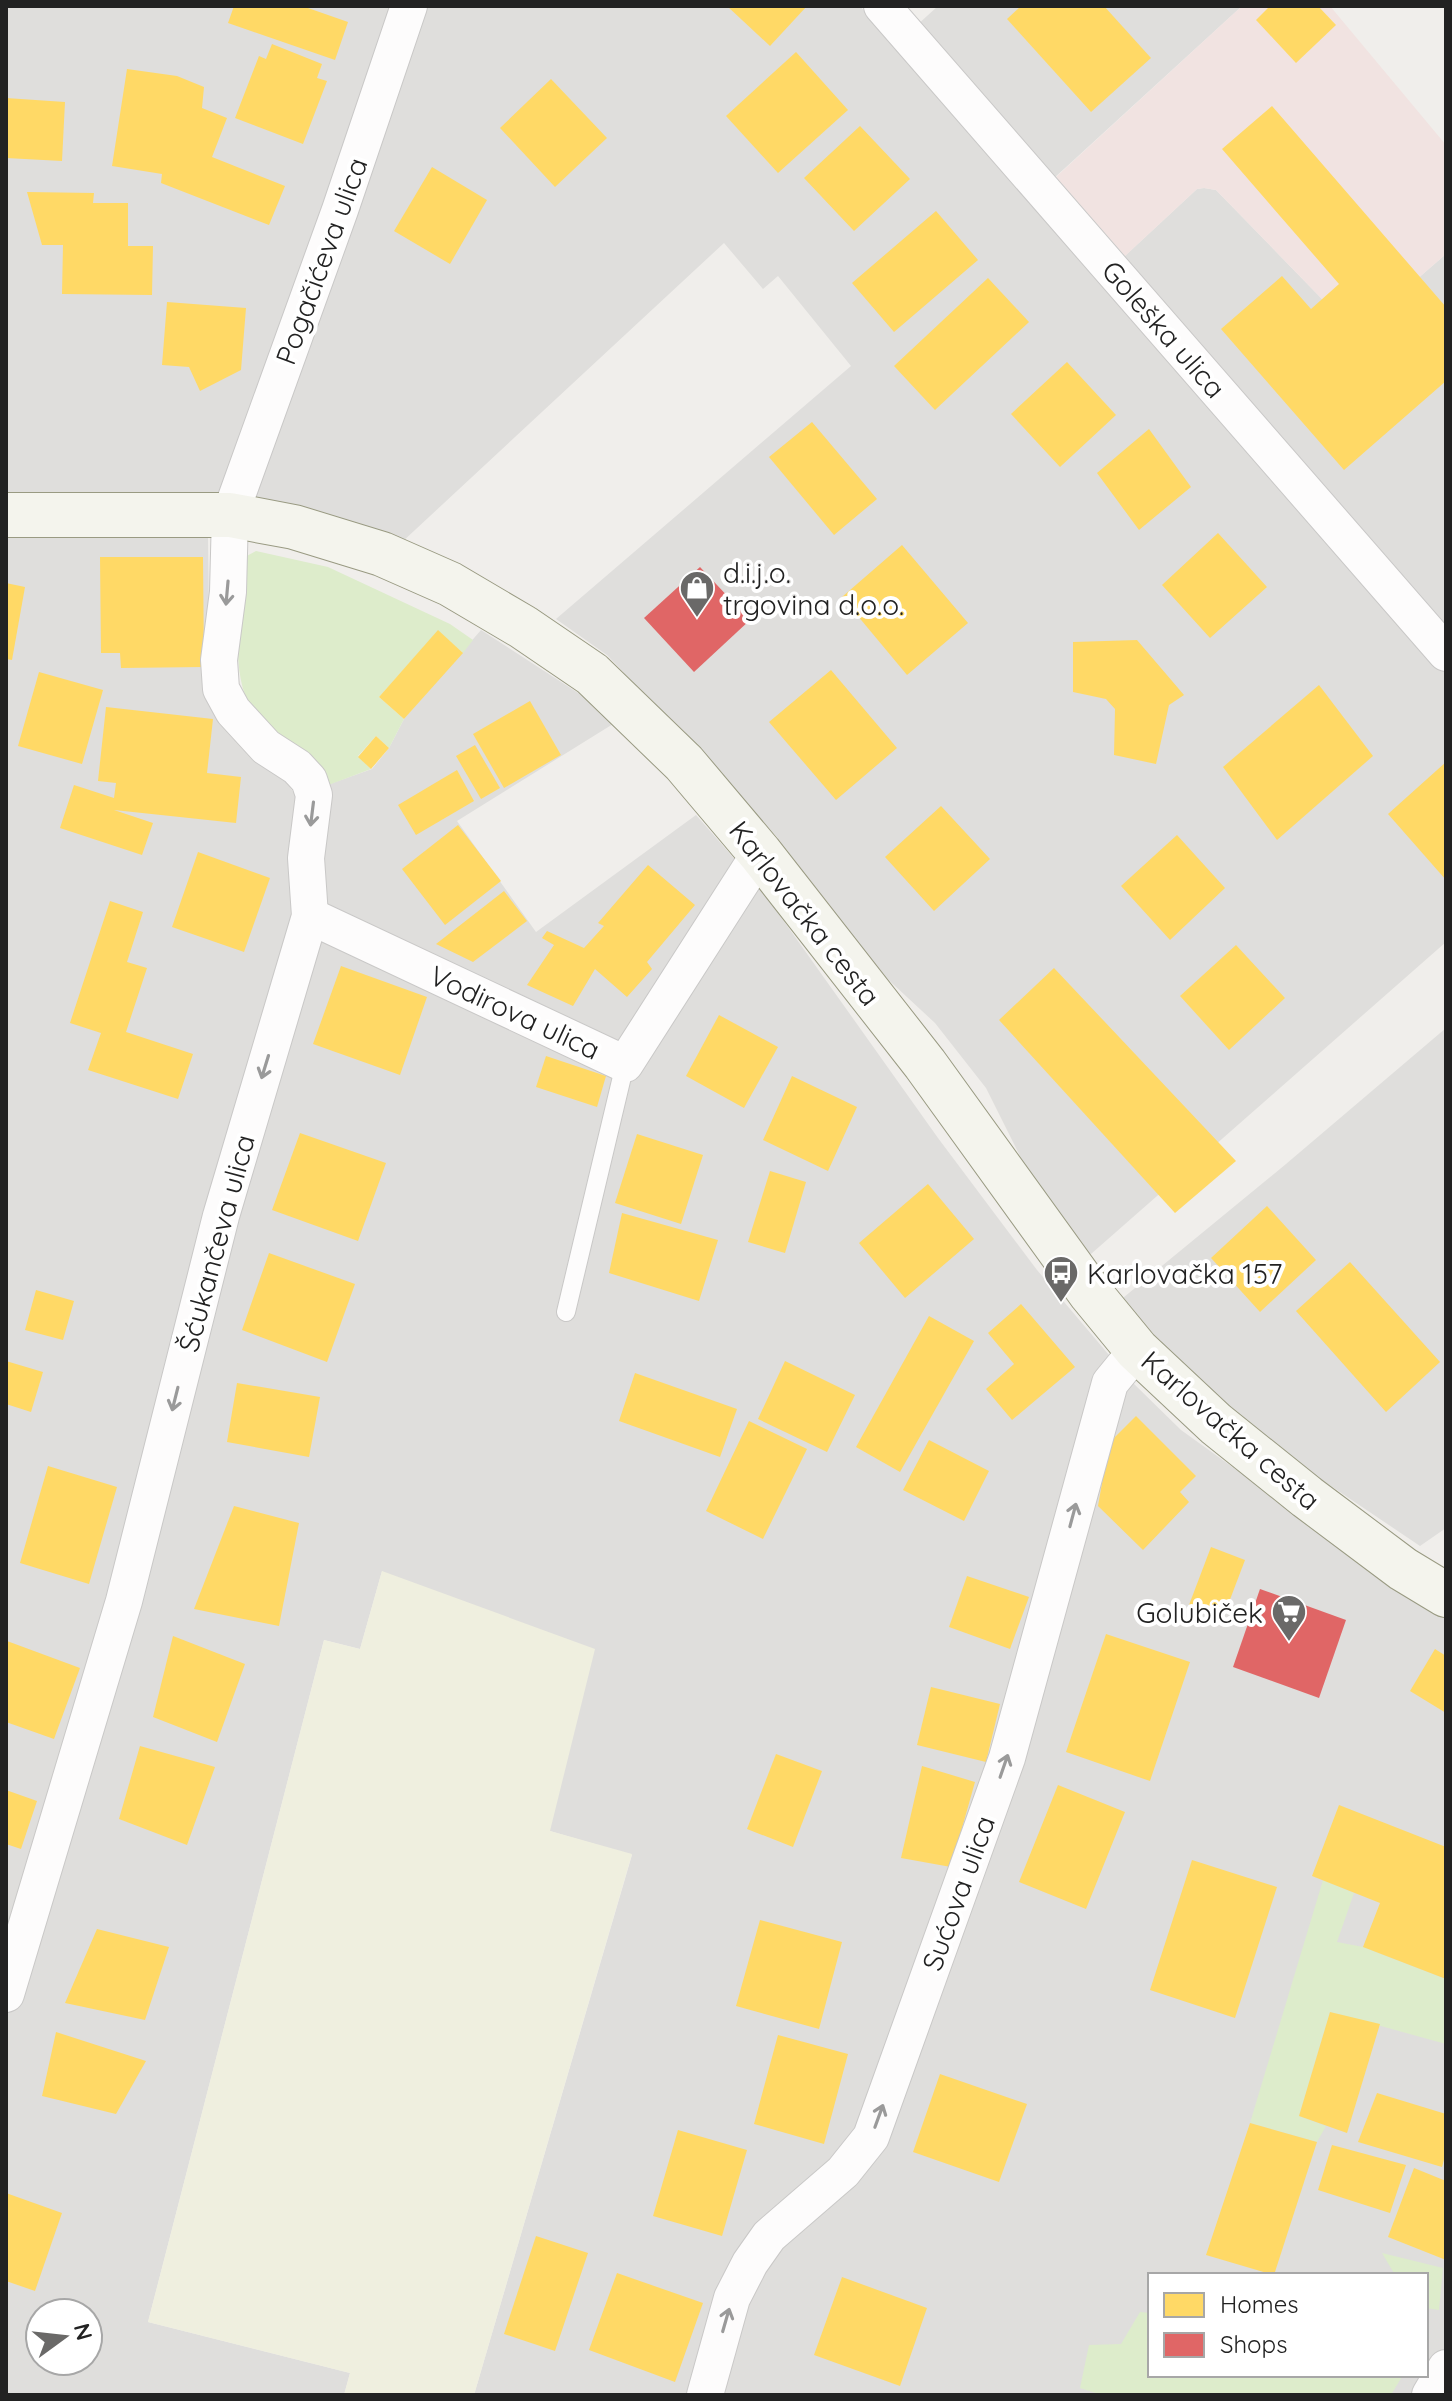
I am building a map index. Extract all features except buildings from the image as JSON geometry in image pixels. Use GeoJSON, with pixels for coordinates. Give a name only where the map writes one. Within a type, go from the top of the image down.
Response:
{"type":"FeatureCollection","features":[{"type":"Feature","properties":{"kind":"street","name":"Pogačićeva ulica"},"geometry":{"type":"LineString","coordinates":[[230,515],[340,210],[409,6]]}},
{"type":"Feature","properties":{"kind":"street","name":"Goleška ulica"},"geometry":{"type":"LineString","coordinates":[[882,6],[1446,653]]}},
{"type":"Feature","properties":{"kind":"street","name":"Karlovačka cesta"},"geometry":{"type":"LineString","coordinates":[[6,515],[230,515],[294,527],[382,554],[450,584],[523,627],[592,674],[684,763],[760,853],[925,1064],[1091,1294],[1137,1350],[1216,1424],[1307,1497],[1403,1569],[1446,1595]]}},
{"type":"Feature","properties":{"kind":"street","name":"Šćukančeva ulica"},"geometry":{"type":"LineString","coordinates":[[6,1994],[124,1601],[221,1216],[310,916],[306,858],[314,795],[309,780],[297,767],[266,747],[233,711],[221,689],[219,660],[228,592],[230,515]]}},
{"type":"Feature","properties":{"kind":"street","name":"Vodirova ulica"},"geometry":{"type":"LineString","coordinates":[[310,916],[625,1064],[760,853]]}},
{"type":"Feature","properties":{"kind":"street","name":"Sućova ulica"},"geometry":{"type":"LineString","coordinates":[[705,2395],[732,2298],[750,2263],[769,2236],[843,2172],[871,2137],[1007,1758],[1110,1383],[1137,1350]]}},
{"type":"Feature","properties":{"kind":"street"},"geometry":{"type":"LineString","coordinates":[[1430,2395],[1446,2368]]}},
{"type":"Feature","properties":{"kind":"lane"},"geometry":{"type":"LineString","coordinates":[[566,1312],[625,1064]]}},
{"type":"Feature","properties":{"kind":"shaded area"},"geometry":{"type":"Polygon","coordinates":[[[6,6],[860,6],[894,46],[938,6],[1242,6],[1029,201],[1099,280],[1197,189],[1216,190],[1355,333],[1446,254],[1446,942],[1083,1261],[1030,1176],[986,1088],[935,1023],[880,972],[777,837],[701,753],[607,655],[556,619],[851,366],[778,276],[763,289],[724,243],[401,543],[213,493],[6,493],[6,6]]]}},
{"type":"Feature","properties":{"kind":"shaded area"},"geometry":{"type":"Polygon","coordinates":[[[1242,6],[1330,6],[1446,145],[1446,254],[1355,333],[1216,190],[1197,189],[1125,256],[1056,177],[1242,6]]]}},
{"type":"Feature","properties":{"kind":"shaded area"},"geometry":{"type":"Polygon","coordinates":[[[6,536],[208,538],[210,699],[282,776],[296,796],[372,769],[389,748],[404,719],[481,630],[592,702],[613,724],[457,821],[536,932],[696,815],[761,889],[938,1138],[1037,1270],[1131,1381],[1181,1430],[1384,1576],[1446,1615],[1446,2395],[474,2395],[632,1855],[550,1831],[382,1571],[360,1649],[324,1640],[148,2322],[350,2373],[344,2395],[6,2395],[6,536]]]}},
{"type":"Feature","properties":{"kind":"shaded area"},"geometry":{"type":"Polygon","coordinates":[[[1446,1028],[1446,1528],[1420,1546],[1288,1457],[1188,1374],[1118,1302],[1446,1028]]]}},
{"type":"Feature","properties":{"kind":"green space"},"geometry":{"type":"Polygon","coordinates":[[[256,551],[328,567],[450,624],[473,640],[463,653],[438,631],[379,697],[404,719],[389,748],[376,736],[358,756],[371,769],[323,787],[252,709],[240,676],[238,635],[243,558],[256,551]]]}},
{"type":"Feature","properties":{"kind":"green space"},"geometry":{"type":"Polygon","coordinates":[[[382,1571],[595,1649],[550,1831],[632,1854],[474,2395],[344,2395],[350,2373],[148,2322],[324,1640],[360,1649],[382,1571]]]}},
{"type":"Feature","properties":{"kind":"green space"},"geometry":{"type":"Polygon","coordinates":[[[1323,1880],[1354,1893],[1337,1942],[1363,1947],[1446,1979],[1446,2044],[1330,2012],[1299,2116],[1326,2126],[1317,2142],[1250,2123],[1323,1880]]]}},
{"type":"Feature","properties":{"kind":"green space"},"geometry":{"type":"Polygon","coordinates":[[[1382,2253],[1443,2268],[1439,2310],[1428,2308],[1428,2273],[1394,2273],[1382,2253]]]}},
{"type":"Feature","properties":{"kind":"green space"},"geometry":{"type":"Polygon","coordinates":[[[1140,2312],[1148,2313],[1148,2377],[1402,2377],[1391,2395],[1102,2395],[1080,2388],[1089,2345],[1121,2344],[1140,2312]]]}},
{"type":"Feature","properties":{"kind":"place","name":"d.i.j.o. trgovina d.o.o."},"geometry":{"type":"Point","coordinates":[697,619]}},
{"type":"Feature","properties":{"kind":"place","name":"Karlovačka 157"},"geometry":{"type":"Point","coordinates":[1061,1304]}},
{"type":"Feature","properties":{"kind":"place","name":"Golubiček"},"geometry":{"type":"Point","coordinates":[1289,1643]}}]}
